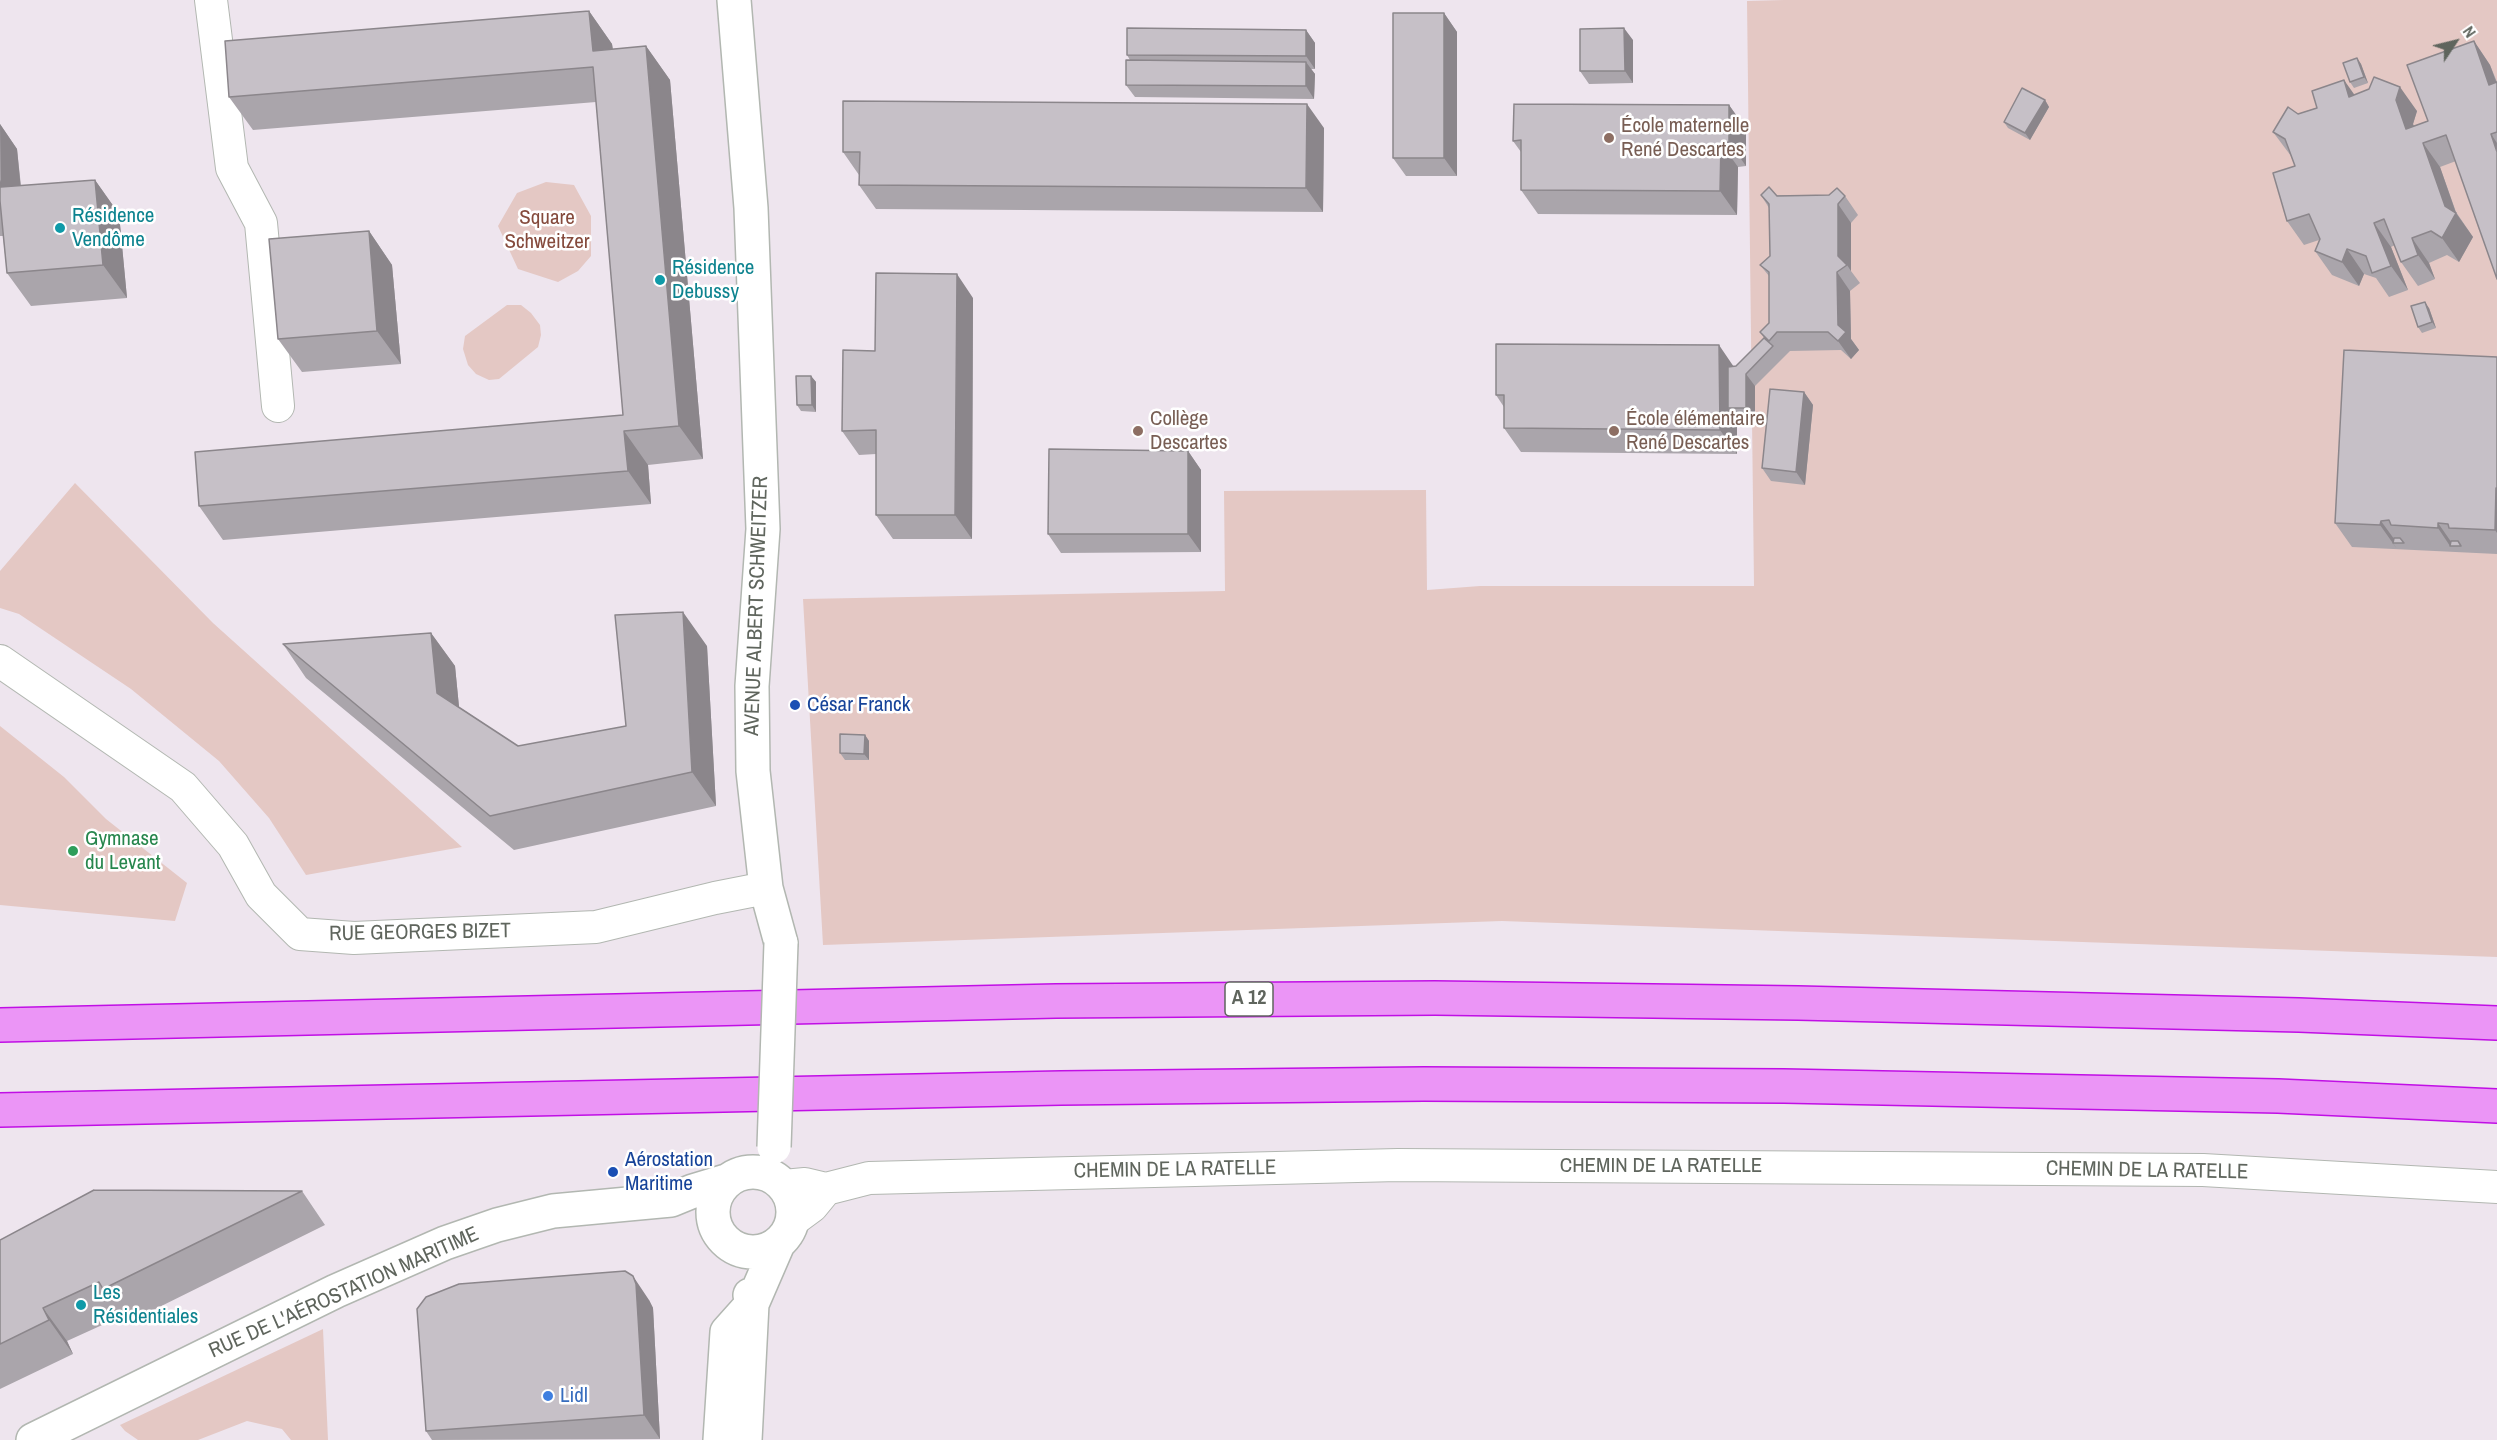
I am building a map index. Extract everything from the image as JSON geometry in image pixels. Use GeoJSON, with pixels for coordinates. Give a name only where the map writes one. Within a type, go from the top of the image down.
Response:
{"type":"FeatureCollection","features":[{"type":"Feature","properties":{"kind":"highway","name":"A 12"},"geometry":{"type":"LineString","coordinates":[[0,1025],[1032,1001],[1435,998],[1822,1003],[2203,1012],[2497,1023]]}},
{"type":"Feature","properties":{"kind":"highway"},"geometry":{"type":"LineString","coordinates":[[0,1110],[1061,1088],[1424,1084],[1784,1086],[2278,1096],[2497,1106]]}},
{"type":"Feature","properties":{"kind":"street"},"geometry":{"type":"LineString","coordinates":[[211,0],[232,168],[261,224],[278,406]]}},
{"type":"Feature","properties":{"kind":"street","name":"AVENUE ALBERT SCHWEITZER"},"geometry":{"type":"LineString","coordinates":[[734,0],[751,208],[763,529],[752,718],[753,771],[770,944],[763,1147],[781,1183]]}},
{"type":"Feature","properties":{"kind":"street","name":"RUE GEORGES BIZET"},"geometry":{"type":"LineString","coordinates":[[0,662],[183,787],[233,845],[261,895],[300,934],[354,938],[596,927],[766,888]]}},
{"type":"Feature","properties":{"kind":"street"},"geometry":{"type":"LineString","coordinates":[[763,1147],[718,1191],[714,1203],[713,1215],[720,1234],[736,1248],[758,1252],[786,1232],[826,1189]]}},
{"type":"Feature","properties":{"kind":"street","name":"CHEMIN DE LA RATELLE"},"geometry":{"type":"LineString","coordinates":[[781,1183],[805,1184],[826,1189],[869,1178],[1398,1165],[2203,1170],[2497,1187]]}},
{"type":"Feature","properties":{"kind":"street"},"geometry":{"type":"LineString","coordinates":[[720,1440],[727,1332],[753,1304],[786,1232],[791,1196],[781,1183],[758,1171],[731,1178]]}},
{"type":"Feature","properties":{"kind":"street","name":"RUE DE L'AÉROSTATION MARITIME"},"geometry":{"type":"LineString","coordinates":[[33,1440],[336,1291],[445,1243],[497,1225],[553,1211],[671,1200],[731,1178]]}},
{"type":"Feature","properties":{"kind":"street"},"geometry":{"type":"LineString","coordinates":[[671,1200],[694,1212],[713,1215]]}},
{"type":"Feature","properties":{"kind":"street"},"geometry":{"type":"LineString","coordinates":[[736,1248],[753,1304],[745,1440]]}},
{"type":"Feature","properties":{"kind":"green space"},"geometry":{"type":"Polygon","coordinates":[[[2497,0],[2497,957],[1502,921],[823,945],[803,599],[1225,591],[1224,491],[1426,490],[1427,590],[1480,586],[1754,586],[1747,1],[2497,0]]]}},
{"type":"Feature","properties":{"kind":"green space","name":"Square Schweitzer"},"geometry":{"type":"Polygon","coordinates":[[[546,182],[574,185],[591,216],[591,256],[578,271],[558,282],[518,269],[498,226],[517,193],[546,182]]]}},
{"type":"Feature","properties":{"kind":"green space"},"geometry":{"type":"Polygon","coordinates":[[[507,305],[521,305],[531,313],[540,325],[541,335],[538,347],[499,379],[489,380],[476,374],[468,365],[463,349],[465,336],[507,305]]]}},
{"type":"Feature","properties":{"kind":"green space"},"geometry":{"type":"Polygon","coordinates":[[[75,483],[213,623],[462,847],[306,875],[269,818],[219,761],[131,689],[19,614],[0,608],[0,571],[75,483]]]}},
{"type":"Feature","properties":{"kind":"green space","name":"Gymnase du Levant"},"geometry":{"type":"Polygon","coordinates":[[[0,726],[64,777],[106,819],[187,883],[175,921],[0,905],[0,726]]]}},
{"type":"Feature","properties":{"kind":"green space"},"geometry":{"type":"Polygon","coordinates":[[[323,1329],[328,1440],[291,1440],[282,1429],[247,1421],[198,1440],[138,1440],[120,1425],[323,1329]]]}},
{"type":"Feature","properties":{"kind":"building"},"geometry":{"type":"Polygon","coordinates":[[[589,11],[593,51],[646,46],[679,426],[624,431],[628,471],[199,506],[195,452],[623,415],[593,67],[229,97],[225,41],[589,11]]]}},
{"type":"Feature","properties":{"kind":"building"},"geometry":{"type":"Polygon","coordinates":[[[1393,13],[1444,13],[1444,158],[1393,158],[1393,13]]]}},
{"type":"Feature","properties":{"kind":"building"},"geometry":{"type":"Polygon","coordinates":[[[1127,28],[1306,30],[1306,56],[1127,55],[1127,28]]]}},
{"type":"Feature","properties":{"kind":"building"},"geometry":{"type":"Polygon","coordinates":[[[1624,28],[1625,71],[1580,71],[1580,29],[1624,28]]]}},
{"type":"Feature","properties":{"kind":"building"},"geometry":{"type":"Polygon","coordinates":[[[2474,41],[2489,85],[2497,82],[2497,132],[2491,134],[2497,152],[2497,279],[2446,135],[2423,143],[2445,206],[2456,213],[2442,238],[2431,231],[2412,238],[2418,255],[2401,262],[2384,219],[2374,223],[2391,266],[2372,273],[2366,256],[2347,249],[2342,262],[2315,251],[2320,239],[2309,214],[2287,221],[2273,173],[2295,166],[2285,139],[2273,132],[2288,107],[2298,114],[2317,108],[2312,91],[2344,80],[2349,97],[2369,89],[2374,77],[2400,87],[2396,100],[2406,129],[2428,121],[2407,65],[2474,41]]]}},
{"type":"Feature","properties":{"kind":"building"},"geometry":{"type":"Polygon","coordinates":[[[2357,58],[2364,77],[2350,82],[2343,63],[2357,58]]]}},
{"type":"Feature","properties":{"kind":"building"},"geometry":{"type":"Polygon","coordinates":[[[1126,60],[1306,62],[1306,86],[1126,85],[1126,60]]]}},
{"type":"Feature","properties":{"kind":"building"},"geometry":{"type":"Polygon","coordinates":[[[2022,88],[2045,100],[2025,133],[2004,122],[2022,88]]]}},
{"type":"Feature","properties":{"kind":"building"},"geometry":{"type":"Polygon","coordinates":[[[843,101],[1307,104],[1306,188],[859,185],[860,152],[843,152],[843,101]]]}},
{"type":"Feature","properties":{"kind":"building"},"geometry":{"type":"Polygon","coordinates":[[[1514,104],[1729,105],[1729,142],[1721,143],[1720,191],[1521,190],[1521,140],[1513,141],[1514,104]]]}},
{"type":"Feature","properties":{"kind":"building"},"geometry":{"type":"Polygon","coordinates":[[[95,180],[103,265],[7,273],[0,181],[1,187],[95,180]]]}},
{"type":"Feature","properties":{"kind":"building"},"geometry":{"type":"Polygon","coordinates":[[[1769,187],[1777,196],[1829,195],[1837,188],[1845,196],[1838,204],[1838,256],[1847,265],[1837,272],[1838,325],[1846,332],[1838,341],[1828,332],[1777,332],[1769,341],[1760,332],[1769,323],[1769,272],[1760,265],[1770,256],[1769,204],[1761,195],[1769,187]]]}},
{"type":"Feature","properties":{"kind":"building"},"geometry":{"type":"Polygon","coordinates":[[[369,231],[377,331],[278,339],[269,239],[369,231]]]}},
{"type":"Feature","properties":{"kind":"building"},"geometry":{"type":"Polygon","coordinates":[[[876,273],[957,274],[955,515],[876,515],[876,430],[842,431],[843,350],[875,351],[876,273]]]}},
{"type":"Feature","properties":{"kind":"building"},"geometry":{"type":"Polygon","coordinates":[[[2425,302],[2432,322],[2418,327],[2411,306],[2425,302]]]}},
{"type":"Feature","properties":{"kind":"building"},"geometry":{"type":"Polygon","coordinates":[[[1764,338],[1773,346],[1746,374],[1746,408],[1728,408],[1728,367],[1736,366],[1764,338]]]}},
{"type":"Feature","properties":{"kind":"building"},"geometry":{"type":"Polygon","coordinates":[[[1496,344],[1719,345],[1720,430],[1504,428],[1504,395],[1496,395],[1496,344]]]}},
{"type":"Feature","properties":{"kind":"building"},"geometry":{"type":"Polygon","coordinates":[[[2344,350],[2497,357],[2495,530],[2449,528],[2448,524],[2438,523],[2438,528],[2391,525],[2389,520],[2381,521],[2380,525],[2335,523],[2344,350]]]}},
{"type":"Feature","properties":{"kind":"building"},"geometry":{"type":"Polygon","coordinates":[[[796,376],[811,376],[812,405],[797,405],[796,376]]]}},
{"type":"Feature","properties":{"kind":"building"},"geometry":{"type":"Polygon","coordinates":[[[1770,389],[1804,392],[1796,472],[1762,468],[1770,389]]]}},
{"type":"Feature","properties":{"kind":"building"},"geometry":{"type":"Polygon","coordinates":[[[1049,449],[1188,451],[1188,534],[1048,534],[1049,449]]]}},
{"type":"Feature","properties":{"kind":"building"},"geometry":{"type":"Polygon","coordinates":[[[2394,538],[2400,538],[2404,543],[2393,543],[2394,538]]]}},
{"type":"Feature","properties":{"kind":"building"},"geometry":{"type":"Polygon","coordinates":[[[2451,541],[2458,541],[2461,546],[2450,546],[2451,541]]]}},
{"type":"Feature","properties":{"kind":"building"},"geometry":{"type":"Polygon","coordinates":[[[683,612],[692,772],[490,816],[283,644],[431,633],[437,693],[518,746],[626,726],[615,615],[683,612]]]}},
{"type":"Feature","properties":{"kind":"building"},"geometry":{"type":"Polygon","coordinates":[[[840,734],[865,735],[864,754],[840,753],[840,734]]]}},
{"type":"Feature","properties":{"kind":"building"},"geometry":{"type":"Polygon","coordinates":[[[94,1190],[302,1191],[103,1289],[99,1282],[43,1308],[49,1320],[0,1344],[0,1240],[94,1190]]]}},
{"type":"Feature","properties":{"kind":"building","name":"Lidl"},"geometry":{"type":"Polygon","coordinates":[[[625,1271],[633,1276],[636,1284],[644,1415],[426,1431],[417,1309],[426,1297],[459,1284],[625,1271]]]}},
{"type":"Feature","properties":{"kind":"place","name":"École maternelle René Descartes"},"geometry":{"type":"Point","coordinates":[1609,138]}},
{"type":"Feature","properties":{"kind":"place","name":"Résidence Vendôme"},"geometry":{"type":"Point","coordinates":[60,228]}},
{"type":"Feature","properties":{"kind":"place","name":"Résidence Debussy"},"geometry":{"type":"Point","coordinates":[660,280]}},
{"type":"Feature","properties":{"kind":"place","name":"Collège Descartes"},"geometry":{"type":"Point","coordinates":[1138,431]}},
{"type":"Feature","properties":{"kind":"place","name":"École élémentaire René Descartes"},"geometry":{"type":"Point","coordinates":[1614,431]}},
{"type":"Feature","properties":{"kind":"place","name":"César Franck"},"geometry":{"type":"Point","coordinates":[795,705]}},
{"type":"Feature","properties":{"kind":"place","name":"Gymnase du Levant"},"geometry":{"type":"Point","coordinates":[73,851]}},
{"type":"Feature","properties":{"kind":"place","name":"Aérostation Maritime"},"geometry":{"type":"Point","coordinates":[613,1172]}},
{"type":"Feature","properties":{"kind":"place","name":"Les Résidentiales"},"geometry":{"type":"Point","coordinates":[81,1305]}},
{"type":"Feature","properties":{"kind":"place","name":"Lidl"},"geometry":{"type":"Point","coordinates":[548,1396]}}]}
